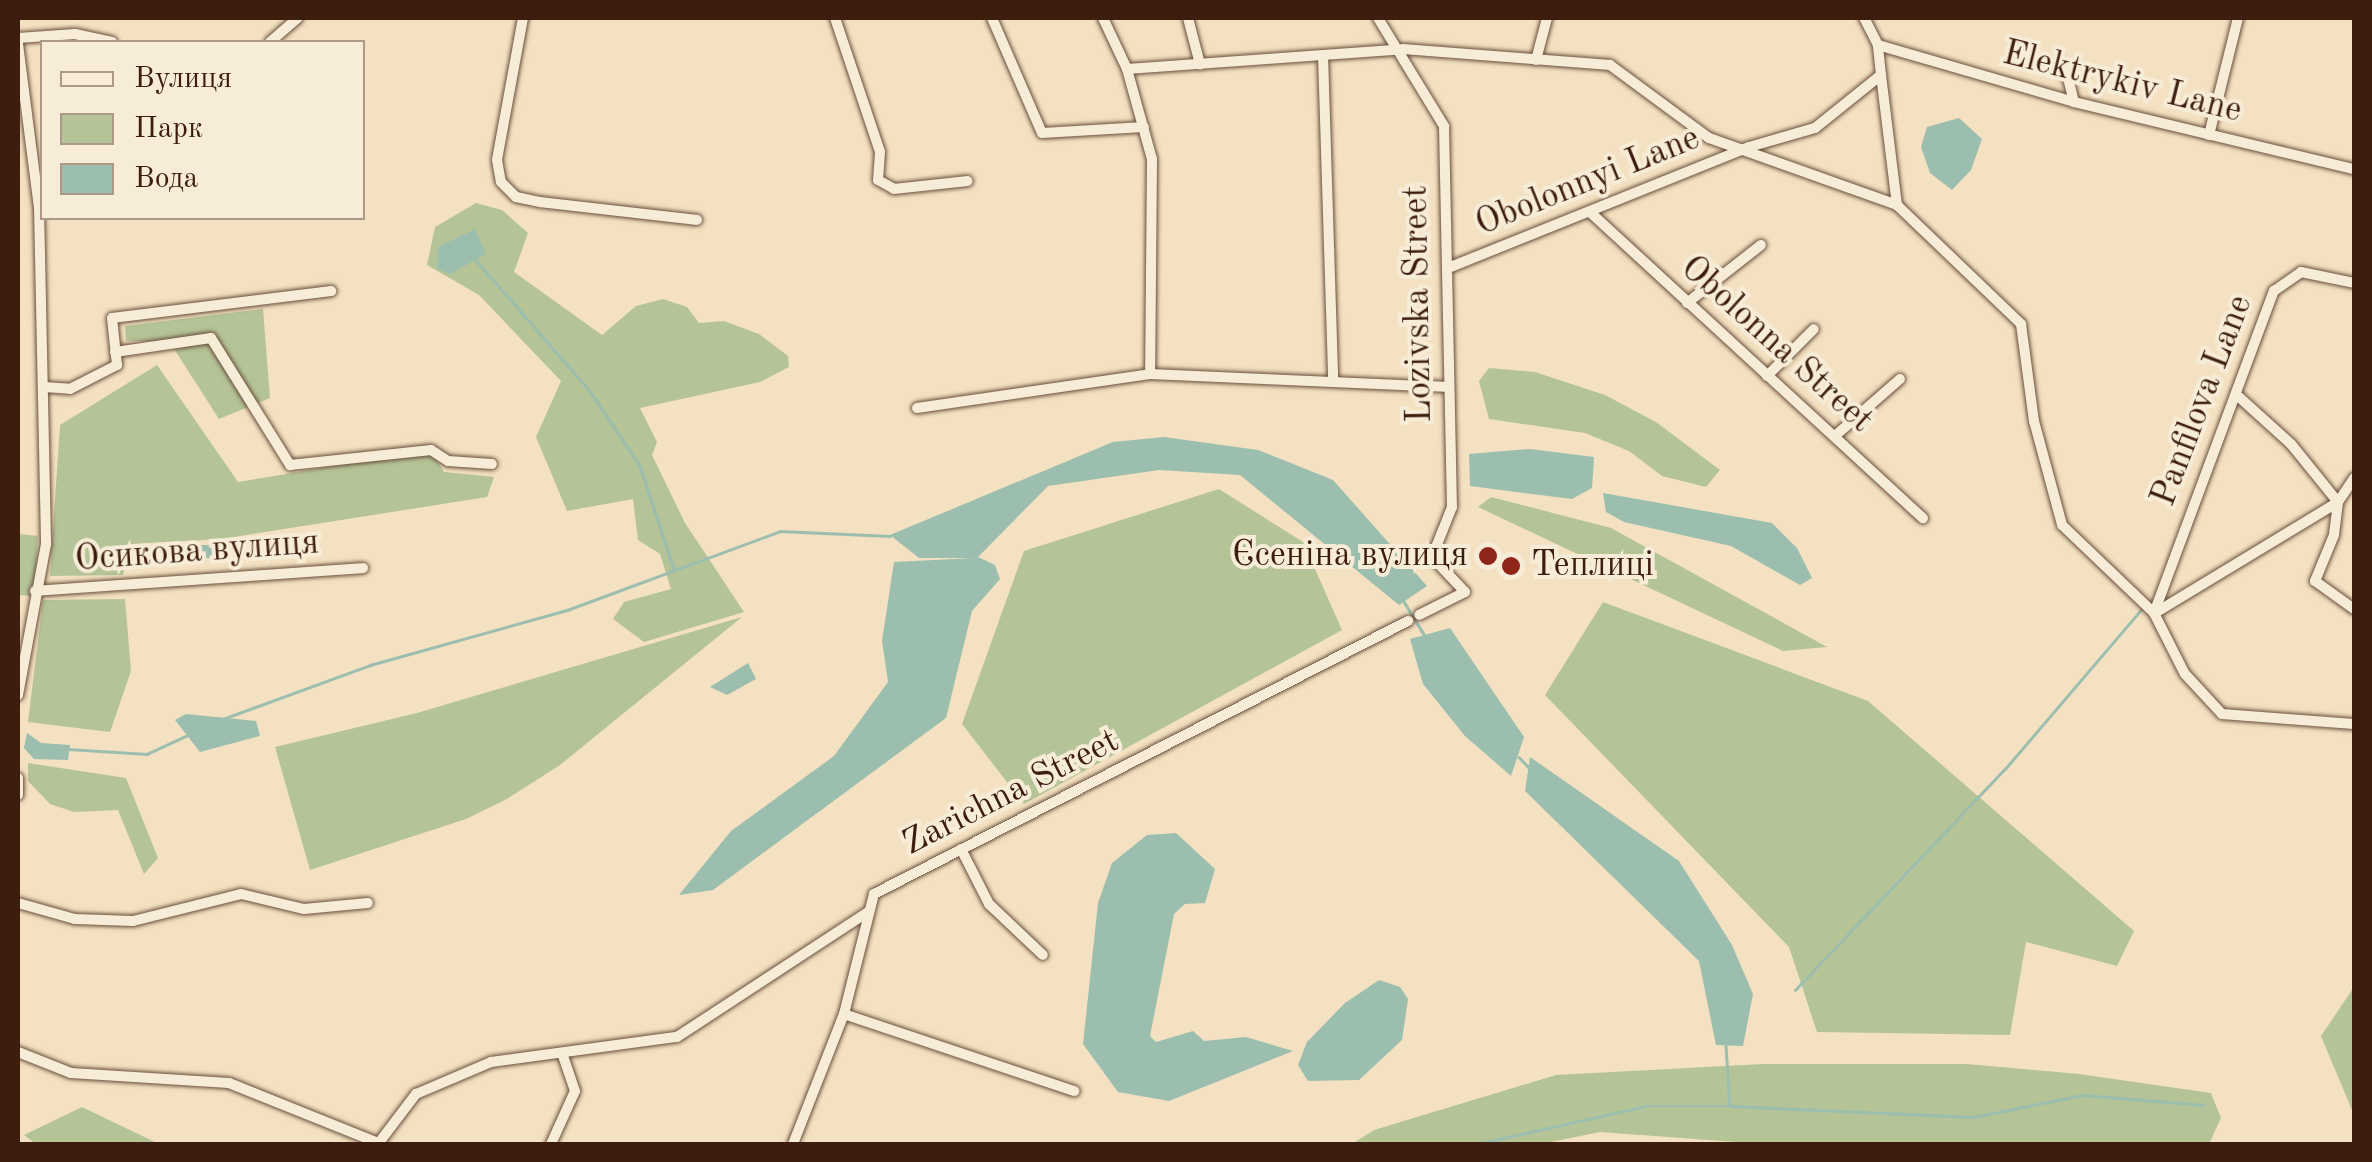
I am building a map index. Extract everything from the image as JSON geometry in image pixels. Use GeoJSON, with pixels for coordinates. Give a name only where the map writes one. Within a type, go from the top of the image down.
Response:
{"type":"FeatureCollection","features":[{"type":"Feature","properties":{"kind":"street"},"geometry":{"type":"LineString","coordinates":[[272,40],[298,18]]}},
{"type":"Feature","properties":{"kind":"street"},"geometry":{"type":"LineString","coordinates":[[523,18],[497,160],[501,182],[528,200],[697,220]]}},
{"type":"Feature","properties":{"kind":"street"},"geometry":{"type":"LineString","coordinates":[[835,18],[880,152],[878,180],[894,189],[968,181]]}},
{"type":"Feature","properties":{"kind":"street"},"geometry":{"type":"LineString","coordinates":[[992,18],[1042,133],[1144,127]]}},
{"type":"Feature","properties":{"kind":"street"},"geometry":{"type":"LineString","coordinates":[[1103,18],[1127,69],[1152,160],[1150,374]]}},
{"type":"Feature","properties":{"kind":"street"},"geometry":{"type":"LineString","coordinates":[[1188,18],[1200,64]]}},
{"type":"Feature","properties":{"kind":"street","name":"Lozivska Street"},"geometry":{"type":"LineString","coordinates":[[1378,18],[1403,50],[1444,126],[1448,268],[1445,387],[1452,506],[1432,556],[1464,592]]}},
{"type":"Feature","properties":{"kind":"street"},"geometry":{"type":"LineString","coordinates":[[1536,60],[1547,18]]}},
{"type":"Feature","properties":{"kind":"street"},"geometry":{"type":"LineString","coordinates":[[1864,18],[1878,45],[1897,205]]}},
{"type":"Feature","properties":{"kind":"street"},"geometry":{"type":"LineString","coordinates":[[2210,134],[2238,18]]}},
{"type":"Feature","properties":{"kind":"street"},"geometry":{"type":"LineString","coordinates":[[40,208],[18,41],[75,34],[103,40]]}},
{"type":"Feature","properties":{"kind":"street","name":"Elektrykiv Lane"},"geometry":{"type":"LineString","coordinates":[[1878,45],[2074,102],[2354,170]]}},
{"type":"Feature","properties":{"kind":"street"},"geometry":{"type":"LineString","coordinates":[[1127,69],[1403,50],[1610,65],[1709,138],[1749,147],[1897,205],[2021,324],[2034,421],[2062,525],[2154,613],[2185,674],[2222,714],[2354,724]]}},
{"type":"Feature","properties":{"kind":"street"},"geometry":{"type":"LineString","coordinates":[[1323,55],[1332,379]]}},
{"type":"Feature","properties":{"kind":"street"},"geometry":{"type":"LineString","coordinates":[[2065,66],[2074,102]]}},
{"type":"Feature","properties":{"kind":"street","name":"Obolonnyi Lane"},"geometry":{"type":"LineString","coordinates":[[1448,268],[1749,147],[1815,128],[1881,75]]}},
{"type":"Feature","properties":{"kind":"street","name":"Obolonna Street"},"geometry":{"type":"LineString","coordinates":[[1591,213],[1923,518]]}},
{"type":"Feature","properties":{"kind":"street"},"geometry":{"type":"LineString","coordinates":[[18,695],[34,591],[46,544],[41,220]]}},
{"type":"Feature","properties":{"kind":"street"},"geometry":{"type":"LineString","coordinates":[[1687,303],[1762,245]]}},
{"type":"Feature","properties":{"kind":"street","name":"Panfilova Lane"},"geometry":{"type":"LineString","coordinates":[[2154,613],[2209,458],[2239,397],[2274,291],[2301,272],[2354,283]]}},
{"type":"Feature","properties":{"kind":"street"},"geometry":{"type":"LineString","coordinates":[[44,388],[70,389],[117,366],[112,318],[331,291]]}},
{"type":"Feature","properties":{"kind":"street"},"geometry":{"type":"LineString","coordinates":[[1767,376],[1814,329]]}},
{"type":"Feature","properties":{"kind":"street"},"geometry":{"type":"LineString","coordinates":[[116,352],[211,338],[290,464],[431,450],[448,460],[492,464]]}},
{"type":"Feature","properties":{"kind":"street"},"geometry":{"type":"LineString","coordinates":[[918,408],[1150,374],[1332,379],[1445,387]]}},
{"type":"Feature","properties":{"kind":"street"},"geometry":{"type":"LineString","coordinates":[[1836,435],[1900,380]]}},
{"type":"Feature","properties":{"kind":"street"},"geometry":{"type":"LineString","coordinates":[[2239,397],[2291,444],[2338,502],[2334,535],[2315,581],[2354,610]]}},
{"type":"Feature","properties":{"kind":"street"},"geometry":{"type":"LineString","coordinates":[[2154,613],[2338,502],[2354,478]]}},
{"type":"Feature","properties":{"kind":"street","name":"Осикова вулиця"},"geometry":{"type":"LineString","coordinates":[[34,591],[364,568]]}},
{"type":"Feature","properties":{"kind":"street","name":"Zarichna Street"},"geometry":{"type":"LineString","coordinates":[[380,1144],[416,1094],[490,1062],[678,1037],[868,912],[874,894],[1464,592]]}},
{"type":"Feature","properties":{"kind":"street"},"geometry":{"type":"LineString","coordinates":[[18,778],[18,795]]}},
{"type":"Feature","properties":{"kind":"street"},"geometry":{"type":"LineString","coordinates":[[961,849],[989,904],[1043,955]]}},
{"type":"Feature","properties":{"kind":"street"},"geometry":{"type":"LineString","coordinates":[[18,903],[75,919],[132,920],[241,894],[304,909],[368,903]]}},
{"type":"Feature","properties":{"kind":"street"},"geometry":{"type":"LineString","coordinates":[[793,1144],[844,1014],[868,912]]}},
{"type":"Feature","properties":{"kind":"street"},"geometry":{"type":"LineString","coordinates":[[844,1014],[1074,1092]]}},
{"type":"Feature","properties":{"kind":"street"},"geometry":{"type":"LineString","coordinates":[[18,1052],[72,1073],[229,1083],[380,1144]]}},
{"type":"Feature","properties":{"kind":"street"},"geometry":{"type":"LineString","coordinates":[[551,1144],[575,1091],[562,1053]]}},
{"type":"Feature","properties":{"kind":"green space"},"geometry":{"type":"Polygon","coordinates":[[[476,203],[502,210],[528,233],[514,272],[602,335],[636,306],[663,299],[687,307],[699,323],[724,321],[759,334],[788,356],[789,367],[760,382],[640,408],[657,442],[652,455],[685,523],[744,612],[644,642],[613,619],[624,602],[671,589],[660,554],[638,540],[633,499],[567,511],[536,437],[561,381],[479,295],[427,265],[435,227],[476,203]]]}},
{"type":"Feature","properties":{"kind":"green space"},"geometry":{"type":"Polygon","coordinates":[[[263,309],[270,398],[219,419],[169,341],[126,341],[125,326],[263,309]]]}},
{"type":"Feature","properties":{"kind":"green space"},"geometry":{"type":"Polygon","coordinates":[[[157,365],[238,482],[431,450],[444,472],[494,477],[487,497],[221,539],[130,544],[123,575],[50,576],[60,425],[157,365]]]}},
{"type":"Feature","properties":{"kind":"green space"},"geometry":{"type":"Polygon","coordinates":[[[1489,368],[1535,372],[1605,395],[1656,422],[1720,470],[1706,487],[1662,476],[1629,451],[1585,433],[1489,419],[1479,381],[1489,368]]]}},
{"type":"Feature","properties":{"kind":"green space"},"geometry":{"type":"Polygon","coordinates":[[[1219,489],[1303,542],[1342,630],[1024,804],[962,724],[1024,551],[1219,489]]]}},
{"type":"Feature","properties":{"kind":"green space"},"geometry":{"type":"Polygon","coordinates":[[[1491,497],[1611,528],[1827,647],[1783,651],[1478,507],[1491,497]]]}},
{"type":"Feature","properties":{"kind":"green space"},"geometry":{"type":"Polygon","coordinates":[[[18,534],[38,536],[34,596],[18,595],[18,534]]]}},
{"type":"Feature","properties":{"kind":"green space"},"geometry":{"type":"Polygon","coordinates":[[[125,599],[131,671],[110,732],[28,722],[43,600],[125,599]]]}},
{"type":"Feature","properties":{"kind":"green space"},"geometry":{"type":"Polygon","coordinates":[[[1603,602],[1868,701],[2134,931],[2117,966],[2026,942],[2010,1035],[1817,1032],[1789,947],[1545,695],[1603,602]]]}},
{"type":"Feature","properties":{"kind":"green space"},"geometry":{"type":"Polygon","coordinates":[[[742,617],[560,765],[507,799],[466,819],[310,870],[275,747],[417,713],[742,617]]]}},
{"type":"Feature","properties":{"kind":"green space"},"geometry":{"type":"Polygon","coordinates":[[[28,763],[126,778],[158,858],[144,874],[118,810],[74,812],[50,804],[28,781],[28,763]]]}},
{"type":"Feature","properties":{"kind":"green space"},"geometry":{"type":"Polygon","coordinates":[[[2354,987],[2354,1115],[2321,1036],[2354,987]]]}},
{"type":"Feature","properties":{"kind":"green space"},"geometry":{"type":"Polygon","coordinates":[[[1763,1064],[1967,1064],[2079,1074],[2211,1093],[2221,1118],[2209,1144],[1749,1143],[1600,1132],[1541,1144],[1352,1144],[1374,1130],[1556,1075],[1763,1064]]]}},
{"type":"Feature","properties":{"kind":"green space"},"geometry":{"type":"Polygon","coordinates":[[[82,1107],[159,1144],[36,1144],[24,1135],[82,1107]]]}},
{"type":"Feature","properties":{"kind":"water"},"geometry":{"type":"Polygon","coordinates":[[[1959,118],[1982,139],[1971,170],[1952,190],[1930,173],[1921,147],[1927,127],[1959,118]]]}},
{"type":"Feature","properties":{"kind":"water"},"geometry":{"type":"Polygon","coordinates":[[[475,229],[486,254],[450,274],[437,269],[438,247],[475,229]]]}},
{"type":"Feature","properties":{"kind":"water"},"geometry":{"type":"Polygon","coordinates":[[[1164,437],[1258,450],[1333,480],[1427,586],[1399,605],[1240,475],[1159,470],[1048,486],[978,557],[995,565],[1000,579],[972,611],[946,718],[713,890],[679,895],[731,831],[834,756],[888,682],[882,641],[894,562],[974,558],[919,558],[890,535],[1113,442],[1164,437]]]}},
{"type":"Feature","properties":{"kind":"water"},"geometry":{"type":"Polygon","coordinates":[[[1530,449],[1594,457],[1592,488],[1572,499],[1470,486],[1469,454],[1530,449]]]}},
{"type":"Feature","properties":{"kind":"water"},"geometry":{"type":"Polygon","coordinates":[[[1603,493],[1772,523],[1797,548],[1812,578],[1800,585],[1731,546],[1624,522],[1606,512],[1603,493]]]}},
{"type":"Feature","properties":{"kind":"water"},"geometry":{"type":"Polygon","coordinates":[[[159,545],[225,545],[225,558],[159,558],[159,545]]]}},
{"type":"Feature","properties":{"kind":"water"},"geometry":{"type":"Polygon","coordinates":[[[1450,628],[1524,737],[1511,776],[1465,736],[1423,684],[1410,639],[1450,628]]]}},
{"type":"Feature","properties":{"kind":"water"},"geometry":{"type":"Polygon","coordinates":[[[748,663],[756,679],[727,695],[710,687],[748,663]]]}},
{"type":"Feature","properties":{"kind":"water"},"geometry":{"type":"Polygon","coordinates":[[[186,714],[256,721],[260,736],[200,752],[175,720],[186,714]]]}},
{"type":"Feature","properties":{"kind":"water"},"geometry":{"type":"Polygon","coordinates":[[[27,733],[41,743],[70,745],[68,760],[34,759],[24,748],[27,733]]]}},
{"type":"Feature","properties":{"kind":"water"},"geometry":{"type":"Polygon","coordinates":[[[1530,757],[1679,861],[1732,945],[1753,994],[1743,1046],[1716,1045],[1699,961],[1525,791],[1530,757]]]}},
{"type":"Feature","properties":{"kind":"water"},"geometry":{"type":"Polygon","coordinates":[[[1176,833],[1215,869],[1205,903],[1185,904],[1174,914],[1150,1036],[1156,1042],[1193,1031],[1204,1041],[1246,1037],[1293,1051],[1169,1101],[1118,1092],[1083,1044],[1098,903],[1112,863],[1147,835],[1176,833]]]}},
{"type":"Feature","properties":{"kind":"water"},"geometry":{"type":"Polygon","coordinates":[[[1379,980],[1400,987],[1408,999],[1402,1040],[1359,1080],[1308,1081],[1298,1065],[1307,1042],[1345,1003],[1379,980]]]}},
{"type":"Feature","properties":{"kind":"waterway"},"geometry":{"type":"LineString","coordinates":[[476,260],[589,390],[640,466],[674,569]]}},
{"type":"Feature","properties":{"kind":"waterway"},"geometry":{"type":"LineString","coordinates":[[220,720],[370,665],[567,610],[780,531],[890,536]]}},
{"type":"Feature","properties":{"kind":"waterway"},"geometry":{"type":"LineString","coordinates":[[1403,600],[1425,636]]}},
{"type":"Feature","properties":{"kind":"waterway"},"geometry":{"type":"LineString","coordinates":[[1795,990],[2005,769],[2141,610]]}},
{"type":"Feature","properties":{"kind":"waterway"},"geometry":{"type":"LineString","coordinates":[[68,749],[147,754],[186,736]]}},
{"type":"Feature","properties":{"kind":"waterway"},"geometry":{"type":"LineString","coordinates":[[1519,757],[1530,769]]}},
{"type":"Feature","properties":{"kind":"waterway"},"geometry":{"type":"LineString","coordinates":[[1726,1046],[1730,1106],[1974,1117],[2082,1095],[2204,1105]]}},
{"type":"Feature","properties":{"kind":"waterway"},"geometry":{"type":"LineString","coordinates":[[1477,1144],[1646,1106],[1730,1106]]}},
{"type":"Feature","properties":{"kind":"place","name":"Єсеніна вулиця"},"geometry":{"type":"Point","coordinates":[1488,556]}},
{"type":"Feature","properties":{"kind":"place","name":"Теплиці"},"geometry":{"type":"Point","coordinates":[1511,566]}}]}
